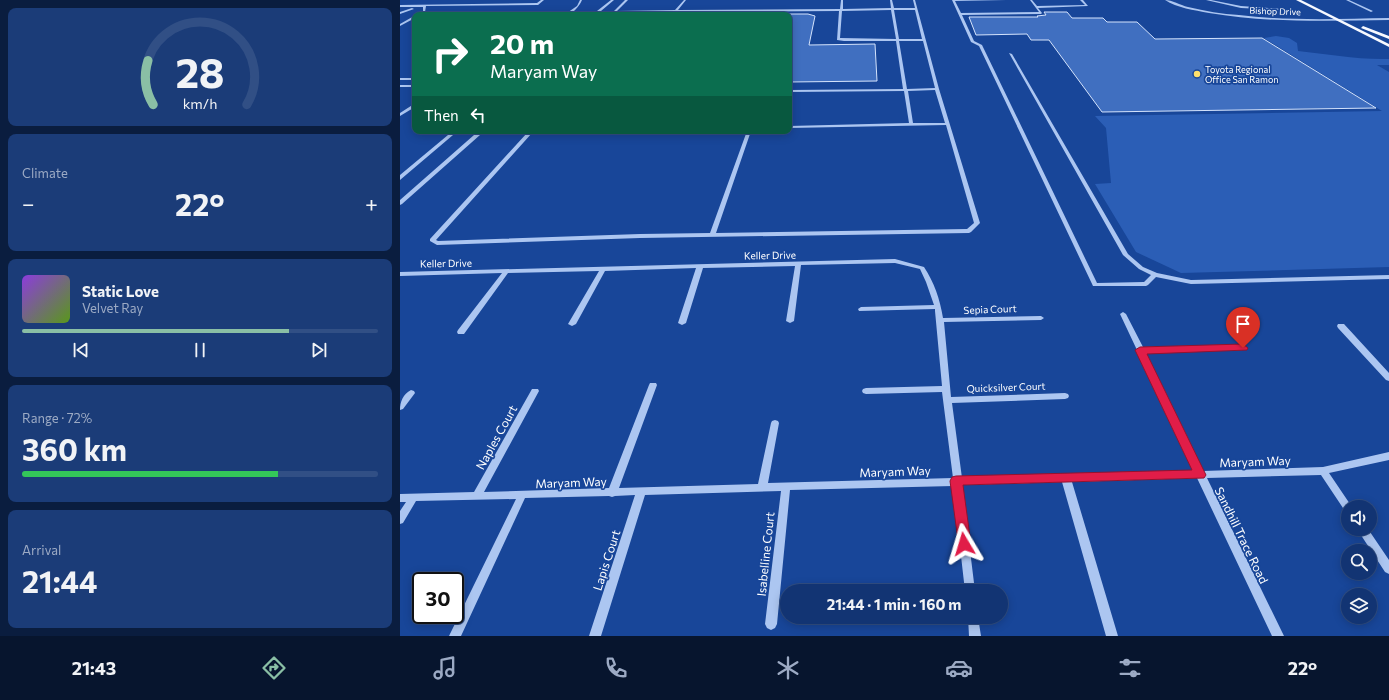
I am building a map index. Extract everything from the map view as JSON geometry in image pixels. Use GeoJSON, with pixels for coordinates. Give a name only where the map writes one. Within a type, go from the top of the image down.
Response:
{"type":"FeatureCollection","features":[{"type":"Feature","properties":{"kind":"main road"},"geometry":{"type":"LineString","coordinates":[[1298,0],[1338,19],[1389,38]]}},
{"type":"Feature","properties":{"kind":"main road"},"geometry":{"type":"LineString","coordinates":[[1338,19],[1349,27],[1389,46]]}},
{"type":"Feature","properties":{"kind":"street"},"geometry":{"type":"LineString","coordinates":[[400,13],[425,6],[437,0]]}},
{"type":"Feature","properties":{"kind":"street"},"geometry":{"type":"LineString","coordinates":[[400,6],[538,4],[543,0]]}},
{"type":"Feature","properties":{"kind":"street"},"geometry":{"type":"LineString","coordinates":[[570,12],[578,6],[581,0]]}},
{"type":"Feature","properties":{"kind":"street"},"geometry":{"type":"LineString","coordinates":[[598,12],[613,0]]}},
{"type":"Feature","properties":{"kind":"street"},"geometry":{"type":"LineString","coordinates":[[614,12],[628,0]]}},
{"type":"Feature","properties":{"kind":"street"},"geometry":{"type":"LineString","coordinates":[[676,12],[686,0]]}},
{"type":"Feature","properties":{"kind":"street"},"geometry":{"type":"LineString","coordinates":[[842,0],[838,39],[925,40]]}},
{"type":"Feature","properties":{"kind":"street"},"geometry":{"type":"LineString","coordinates":[[891,0],[911,124]]}},
{"type":"Feature","properties":{"kind":"street"},"geometry":{"type":"LineString","coordinates":[[529,134],[432,240],[437,243],[712,235],[969,231],[977,223],[937,89],[914,0]]}},
{"type":"Feature","properties":{"kind":"street"},"geometry":{"type":"LineString","coordinates":[[1005,0],[954,0],[973,42],[980,45],[1095,285],[1146,284],[1155,275]]}},
{"type":"Feature","properties":{"kind":"street"},"geometry":{"type":"LineString","coordinates":[[960,14],[1041,13],[1031,0]]}},
{"type":"Feature","properties":{"kind":"street"},"geometry":{"type":"LineString","coordinates":[[1036,6],[1087,6],[1081,0]]}},
{"type":"Feature","properties":{"kind":"street","name":"Bishop Drive"},"geometry":{"type":"LineString","coordinates":[[1166,0],[1196,9],[1240,16],[1274,19],[1389,19]]}},
{"type":"Feature","properties":{"kind":"street"},"geometry":{"type":"LineString","coordinates":[[1207,0],[1241,7],[1282,10]]}},
{"type":"Feature","properties":{"kind":"street"},"geometry":{"type":"LineString","coordinates":[[1347,0],[1372,11]]}},
{"type":"Feature","properties":{"kind":"street"},"geometry":{"type":"LineString","coordinates":[[424,12],[425,6]]}},
{"type":"Feature","properties":{"kind":"street"},"geometry":{"type":"LineString","coordinates":[[598,12],[916,9]]}},
{"type":"Feature","properties":{"kind":"street"},"geometry":{"type":"LineString","coordinates":[[400,17],[412,17]]}},
{"type":"Feature","properties":{"kind":"street"},"geometry":{"type":"LineString","coordinates":[[400,25],[412,19]]}},
{"type":"Feature","properties":{"kind":"street"},"geometry":{"type":"LineString","coordinates":[[1010,54],[1126,255],[1141,268],[1155,275],[1192,282],[1389,277]]}},
{"type":"Feature","properties":{"kind":"street"},"geometry":{"type":"LineString","coordinates":[[400,79],[412,79]]}},
{"type":"Feature","properties":{"kind":"street"},"geometry":{"type":"LineString","coordinates":[[400,86],[412,86]]}},
{"type":"Feature","properties":{"kind":"street"},"geometry":{"type":"LineString","coordinates":[[792,91],[937,89]]}},
{"type":"Feature","properties":{"kind":"street"},"geometry":{"type":"LineString","coordinates":[[400,115],[412,107]]}},
{"type":"Feature","properties":{"kind":"street"},"geometry":{"type":"LineString","coordinates":[[792,127],[948,124]]}},
{"type":"Feature","properties":{"kind":"street"},"geometry":{"type":"LineString","coordinates":[[400,178],[452,134]]}},
{"type":"Feature","properties":{"kind":"street"},"geometry":{"type":"LineString","coordinates":[[400,203],[477,134]]}},
{"type":"Feature","properties":{"kind":"street"},"geometry":{"type":"LineString","coordinates":[[712,235],[748,134]]}},
{"type":"Feature","properties":{"kind":"street","name":"Keller Drive"},"geometry":{"type":"LineString","coordinates":[[402,276],[895,261],[912,264],[922,268],[927,275],[940,320],[956,481],[969,584]]}},
{"type":"Feature","properties":{"kind":"street"},"geometry":{"type":"LineString","coordinates":[[790,321],[798,264]]}},
{"type":"Feature","properties":{"kind":"street"},"geometry":{"type":"LineString","coordinates":[[682,323],[700,266]]}},
{"type":"Feature","properties":{"kind":"street"},"geometry":{"type":"LineString","coordinates":[[572,324],[602,269]]}},
{"type":"Feature","properties":{"kind":"street"},"geometry":{"type":"LineString","coordinates":[[461,332],[506,272]]}},
{"type":"Feature","properties":{"kind":"street"},"geometry":{"type":"LineString","coordinates":[[860,309],[937,307]]}},
{"type":"Feature","properties":{"kind":"street","name":"Sandhill Trace Road"},"geometry":{"type":"LineString","coordinates":[[1123,314],[1278,636]]}},
{"type":"Feature","properties":{"kind":"street","name":"Sepia Court"},"geometry":{"type":"LineString","coordinates":[[940,320],[1041,318]]}},
{"type":"Feature","properties":{"kind":"street"},"geometry":{"type":"LineString","coordinates":[[1341,326],[1389,378]]}},
{"type":"Feature","properties":{"kind":"street"},"geometry":{"type":"LineString","coordinates":[[1140,350],[1243,348]]}},
{"type":"Feature","properties":{"kind":"street"},"geometry":{"type":"LineString","coordinates":[[612,493],[653,385]]}},
{"type":"Feature","properties":{"kind":"street"},"geometry":{"type":"LineString","coordinates":[[866,391],[946,388]]}},
{"type":"Feature","properties":{"kind":"street","name":"Naples Court"},"geometry":{"type":"LineString","coordinates":[[477,495],[535,391]]}},
{"type":"Feature","properties":{"kind":"street"},"geometry":{"type":"LineString","coordinates":[[400,407],[411,393]]}},
{"type":"Feature","properties":{"kind":"street","name":"Quicksilver Court"},"geometry":{"type":"LineString","coordinates":[[948,400],[1065,396]]}},
{"type":"Feature","properties":{"kind":"street"},"geometry":{"type":"LineString","coordinates":[[762,488],[775,422]]}},
{"type":"Feature","properties":{"kind":"street","name":"Maryam Way"},"geometry":{"type":"LineString","coordinates":[[400,498],[477,495],[522,496],[956,481],[1323,471],[1389,456]]}},
{"type":"Feature","properties":{"kind":"street"},"geometry":{"type":"LineString","coordinates":[[1323,471],[1343,500]]}},
{"type":"Feature","properties":{"kind":"street"},"geometry":{"type":"LineString","coordinates":[[1066,479],[1112,636]]}},
{"type":"Feature","properties":{"kind":"street","name":"Isabelline Court"},"geometry":{"type":"LineString","coordinates":[[770,624],[786,487]]}},
{"type":"Feature","properties":{"kind":"street","name":"Lapis Court"},"geometry":{"type":"LineString","coordinates":[[595,636],[641,492]]}},
{"type":"Feature","properties":{"kind":"street"},"geometry":{"type":"LineString","coordinates":[[455,636],[522,496]]}},
{"type":"Feature","properties":{"kind":"street"},"geometry":{"type":"LineString","coordinates":[[400,520],[414,497]]}},
{"type":"Feature","properties":{"kind":"street"},"geometry":{"type":"LineString","coordinates":[[1367,536],[1389,570]]}},
{"type":"Feature","properties":{"kind":"street"},"geometry":{"type":"LineString","coordinates":[[974,624],[975,636]]}},
{"type":"Feature","properties":{"kind":"shaded area"},"geometry":{"type":"Polygon","coordinates":[[[1276,36],[1289,38],[1297,43],[1298,51],[1354,58],[1389,59],[1389,65],[1377,65],[1389,72],[1389,267],[1181,273],[1136,252],[1095,184],[1111,183],[1106,128],[1095,116],[1382,111],[1264,38],[1276,36]]]}},
{"type":"Feature","properties":{"kind":"building","name":"Toyota Regional Office San Ramon"},"geometry":{"type":"Polygon","coordinates":[[[1044,12],[1067,12],[1072,18],[1103,18],[1107,22],[1137,22],[1155,39],[1262,38],[1376,108],[1102,112],[1049,40],[1031,40],[1027,34],[976,35],[969,17],[1038,17],[1037,16],[1046,15],[1044,12]]]}},
{"type":"Feature","properties":{"kind":"building"},"geometry":{"type":"Polygon","coordinates":[[[792,14],[808,14],[815,16],[809,45],[875,44],[877,81],[792,82],[792,14]]]}},
{"type":"Feature","properties":{"kind":"place","name":"Toyota Regional Office San Ramon"},"geometry":{"type":"Point","coordinates":[1197,74]}},
{"type":"Feature","properties":{"kind":"route"},"geometry":{"type":"LineString","coordinates":[[964,544],[956,481],[1200,475],[1140,350],[1243,348]]}}]}
